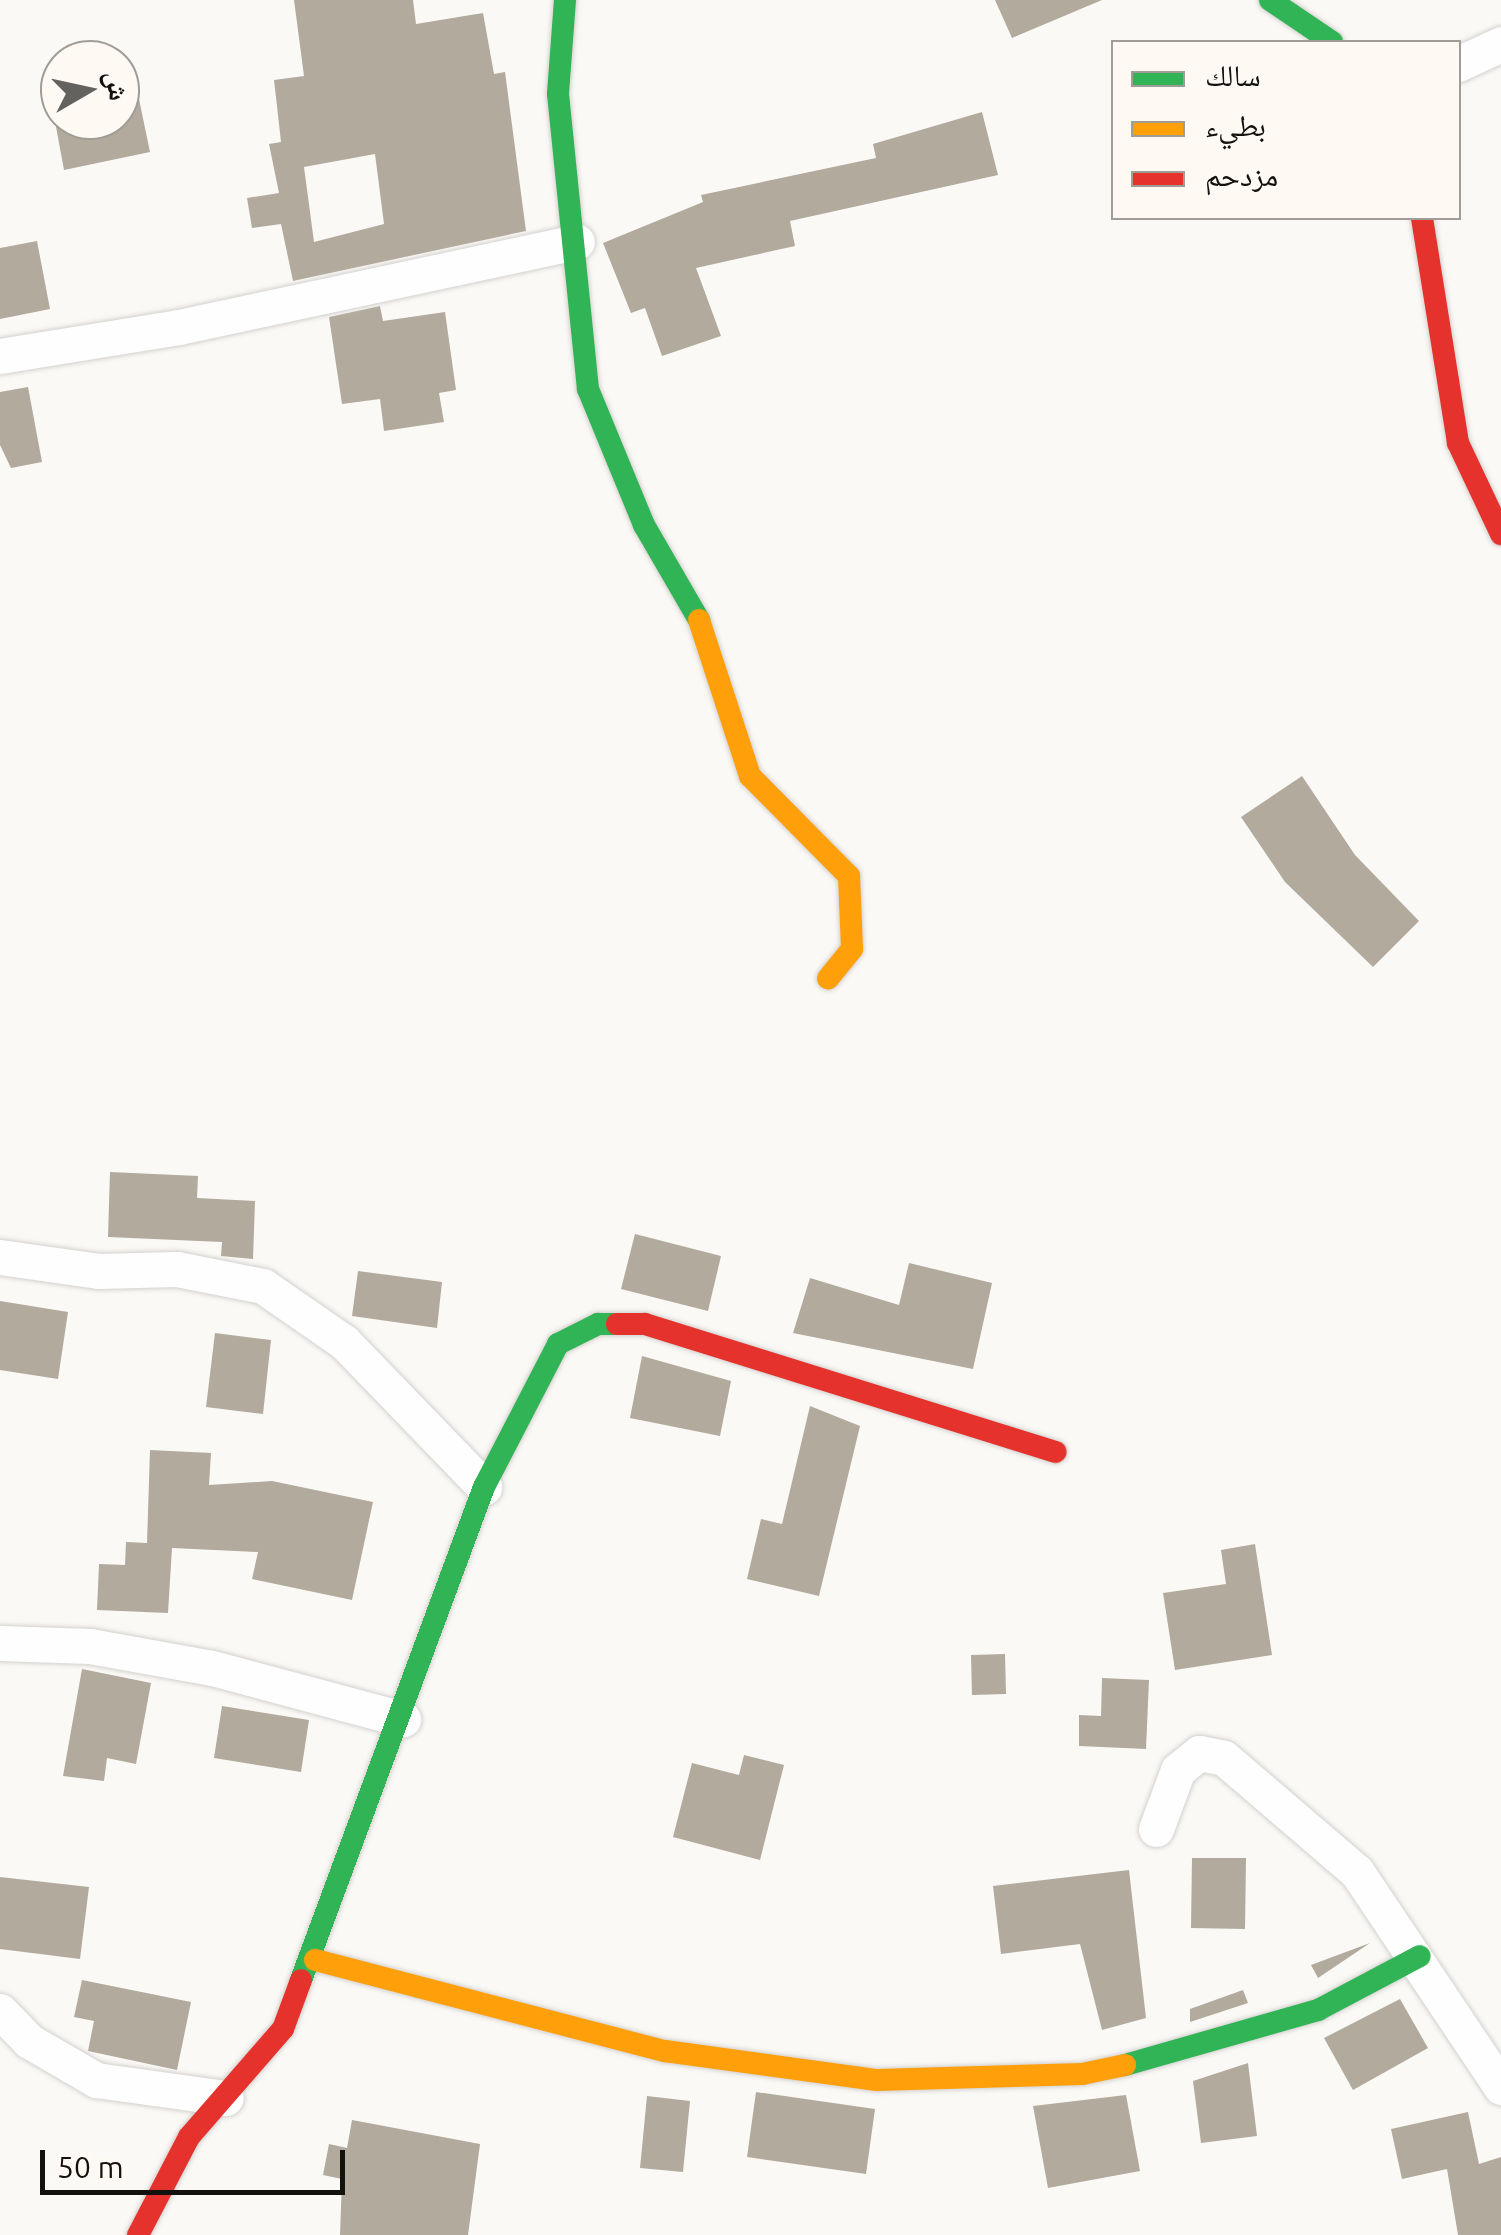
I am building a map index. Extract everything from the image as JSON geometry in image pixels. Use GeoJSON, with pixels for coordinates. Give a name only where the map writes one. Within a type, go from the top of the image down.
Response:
{"type":"FeatureCollection","features":[{"type":"Feature","properties":{"kind":"street"},"geometry":{"type":"LineString","coordinates":[[564,0],[558,94],[577,242],[588,388],[644,524],[696,612],[750,776],[849,876],[852,949],[828,979]]}},
{"type":"Feature","properties":{"kind":"street"},"geometry":{"type":"LineString","coordinates":[[1270,0],[1329,40]]}},
{"type":"Feature","properties":{"kind":"street"},"geometry":{"type":"LineString","coordinates":[[1461,63],[1501,44]]}},
{"type":"Feature","properties":{"kind":"street"},"geometry":{"type":"LineString","coordinates":[[1422,220],[1458,442],[1501,534]]}},
{"type":"Feature","properties":{"kind":"street"},"geometry":{"type":"LineString","coordinates":[[0,356],[179,327],[577,242]]}},
{"type":"Feature","properties":{"kind":"street"},"geometry":{"type":"LineString","coordinates":[[0,1257],[98,1271],[177,1269],[262,1286],[344,1342],[484,1487]]}},
{"type":"Feature","properties":{"kind":"street"},"geometry":{"type":"LineString","coordinates":[[138,2235],[189,2137],[283,2030],[314,1960],[404,1718],[484,1487],[558,1344],[598,1324],[645,1324],[1055,1452]]}},
{"type":"Feature","properties":{"kind":"street"},"geometry":{"type":"LineString","coordinates":[[0,1644],[90,1646],[212,1668],[404,1718]]}},
{"type":"Feature","properties":{"kind":"street"},"geometry":{"type":"LineString","coordinates":[[1156,1829],[1178,1770],[1199,1753],[1224,1758],[1356,1872],[1420,1956],[1501,2087]]}},
{"type":"Feature","properties":{"kind":"street"},"geometry":{"type":"LineString","coordinates":[[314,1960],[666,2051],[877,2080],[1082,2074],[1187,2053],[1318,2010],[1420,1956]]}},
{"type":"Feature","properties":{"kind":"street"},"geometry":{"type":"LineString","coordinates":[[0,2012],[29,2041],[96,2080],[226,2098]]}},
{"type":"Feature","properties":{"kind":"building"},"geometry":{"type":"Polygon","coordinates":[[[294,0],[413,0],[416,24],[483,13],[494,74],[505,72],[526,231],[293,281],[281,224],[252,228],[247,198],[279,193],[269,144],[281,142],[274,80],[304,76],[294,0]],[[375,154],[304,167],[314,242],[384,224],[375,154]]]}},
{"type":"Feature","properties":{"kind":"building"},"geometry":{"type":"Polygon","coordinates":[[[995,0],[1102,0],[1012,38],[995,0]]]}},
{"type":"Feature","properties":{"kind":"building"},"geometry":{"type":"Polygon","coordinates":[[[140,104],[150,152],[64,170],[58,140],[140,140],[140,104]]]}},
{"type":"Feature","properties":{"kind":"building"},"geometry":{"type":"Polygon","coordinates":[[[982,112],[998,175],[790,221],[795,246],[696,268],[721,336],[662,356],[645,308],[631,313],[603,243],[703,202],[701,195],[876,158],[873,144],[982,112]]]}},
{"type":"Feature","properties":{"kind":"building"},"geometry":{"type":"Polygon","coordinates":[[[37,241],[50,309],[0,319],[0,248],[37,241]]]}},
{"type":"Feature","properties":{"kind":"building"},"geometry":{"type":"Polygon","coordinates":[[[380,306],[383,321],[445,312],[456,390],[439,393],[444,422],[384,431],[380,399],[342,404],[329,317],[380,306]]]}},
{"type":"Feature","properties":{"kind":"building"},"geometry":{"type":"Polygon","coordinates":[[[28,387],[42,462],[11,468],[0,445],[0,392],[28,387]]]}},
{"type":"Feature","properties":{"kind":"building"},"geometry":{"type":"Polygon","coordinates":[[[1302,776],[1355,855],[1419,921],[1373,967],[1285,882],[1241,817],[1302,776]]]}},
{"type":"Feature","properties":{"kind":"building"},"geometry":{"type":"Polygon","coordinates":[[[110,1172],[198,1176],[197,1198],[255,1201],[253,1259],[221,1256],[222,1242],[108,1237],[110,1172]]]}},
{"type":"Feature","properties":{"kind":"building"},"geometry":{"type":"Polygon","coordinates":[[[635,1234],[721,1256],[708,1311],[621,1289],[635,1234]]]}},
{"type":"Feature","properties":{"kind":"building"},"geometry":{"type":"Polygon","coordinates":[[[909,1263],[992,1283],[973,1369],[793,1333],[810,1278],[899,1305],[909,1263]]]}},
{"type":"Feature","properties":{"kind":"building"},"geometry":{"type":"Polygon","coordinates":[[[358,1271],[442,1282],[437,1328],[352,1316],[358,1271]]]}},
{"type":"Feature","properties":{"kind":"building"},"geometry":{"type":"Polygon","coordinates":[[[0,1301],[68,1312],[58,1379],[0,1370],[0,1301]]]}},
{"type":"Feature","properties":{"kind":"building"},"geometry":{"type":"Polygon","coordinates":[[[215,1333],[271,1340],[263,1414],[206,1407],[215,1333]]]}},
{"type":"Feature","properties":{"kind":"building"},"geometry":{"type":"Polygon","coordinates":[[[642,1356],[731,1381],[720,1436],[630,1418],[642,1356]]]}},
{"type":"Feature","properties":{"kind":"building"},"geometry":{"type":"Polygon","coordinates":[[[810,1406],[860,1426],[819,1596],[747,1579],[761,1519],[782,1524],[810,1406]]]}},
{"type":"Feature","properties":{"kind":"building"},"geometry":{"type":"Polygon","coordinates":[[[150,1450],[211,1453],[209,1485],[272,1481],[373,1502],[352,1600],[252,1579],[258,1552],[172,1548],[168,1613],[97,1610],[99,1564],[125,1565],[126,1542],[147,1543],[150,1450]]]}},
{"type":"Feature","properties":{"kind":"building"},"geometry":{"type":"Polygon","coordinates":[[[1255,1544],[1272,1655],[1175,1670],[1163,1593],[1226,1584],[1221,1550],[1255,1544]]]}},
{"type":"Feature","properties":{"kind":"building"},"geometry":{"type":"Polygon","coordinates":[[[1005,1654],[1006,1694],[972,1695],[971,1655],[1005,1654]]]}},
{"type":"Feature","properties":{"kind":"building"},"geometry":{"type":"Polygon","coordinates":[[[82,1669],[151,1683],[136,1764],[107,1758],[104,1781],[63,1776],[82,1669]]]}},
{"type":"Feature","properties":{"kind":"building"},"geometry":{"type":"Polygon","coordinates":[[[1102,1678],[1149,1680],[1146,1749],[1079,1746],[1079,1715],[1101,1716],[1102,1678]]]}},
{"type":"Feature","properties":{"kind":"building"},"geometry":{"type":"Polygon","coordinates":[[[222,1706],[309,1720],[301,1772],[214,1758],[222,1706]]]}},
{"type":"Feature","properties":{"kind":"building"},"geometry":{"type":"Polygon","coordinates":[[[744,1755],[784,1765],[760,1860],[673,1837],[692,1763],[739,1775],[744,1755]]]}},
{"type":"Feature","properties":{"kind":"building"},"geometry":{"type":"Polygon","coordinates":[[[1192,1858],[1246,1858],[1245,1929],[1191,1928],[1192,1858]]]}},
{"type":"Feature","properties":{"kind":"building"},"geometry":{"type":"Polygon","coordinates":[[[1129,1870],[1146,2018],[1102,2030],[1080,1944],[1001,1954],[993,1886],[1129,1870]]]}},
{"type":"Feature","properties":{"kind":"building"},"geometry":{"type":"Polygon","coordinates":[[[0,1877],[89,1887],[80,1959],[0,1949],[0,1877]]]}},
{"type":"Feature","properties":{"kind":"building"},"geometry":{"type":"Polygon","coordinates":[[[1370,1943],[1318,1978],[1311,1965],[1370,1943]]]}},
{"type":"Feature","properties":{"kind":"building"},"geometry":{"type":"Polygon","coordinates":[[[82,1980],[191,2002],[177,2070],[88,2051],[94,2021],[74,2017],[82,1980]]]}},
{"type":"Feature","properties":{"kind":"building"},"geometry":{"type":"Polygon","coordinates":[[[1243,1990],[1248,2003],[1190,2022],[1190,2009],[1243,1990]]]}},
{"type":"Feature","properties":{"kind":"building"},"geometry":{"type":"Polygon","coordinates":[[[1400,1999],[1428,2048],[1353,2090],[1324,2038],[1400,1999]]]}},
{"type":"Feature","properties":{"kind":"building"},"geometry":{"type":"Polygon","coordinates":[[[1248,2063],[1257,2136],[1201,2143],[1193,2081],[1248,2063]]]}},
{"type":"Feature","properties":{"kind":"building"},"geometry":{"type":"Polygon","coordinates":[[[756,2092],[875,2109],[866,2174],[747,2157],[756,2092]]]}},
{"type":"Feature","properties":{"kind":"building"},"geometry":{"type":"Polygon","coordinates":[[[1126,2095],[1140,2171],[1048,2188],[1033,2106],[1126,2095]]]}},
{"type":"Feature","properties":{"kind":"building"},"geometry":{"type":"Polygon","coordinates":[[[647,2096],[690,2101],[683,2172],[640,2168],[647,2096]]]}},
{"type":"Feature","properties":{"kind":"building"},"geometry":{"type":"Polygon","coordinates":[[[1468,2112],[1479,2164],[1501,2157],[1501,2235],[1458,2235],[1447,2169],[1402,2179],[1391,2129],[1468,2112]]]}},
{"type":"Feature","properties":{"kind":"building"},"geometry":{"type":"Polygon","coordinates":[[[352,2120],[480,2144],[468,2235],[340,2235],[342,2179],[323,2175],[329,2144],[347,2148],[352,2120]]]}},
{"type":"Feature","properties":{"kind":"traffic: fast"},"geometry":{"type":"LineString","coordinates":[[565,0],[558,94],[588,389],[644,525],[699,620]]}},
{"type":"Feature","properties":{"kind":"traffic: fast"},"geometry":{"type":"LineString","coordinates":[[1270,0],[1329,40]]}},
{"type":"Feature","properties":{"kind":"traffic: fast"},"geometry":{"type":"LineString","coordinates":[[301,1980],[484,1487],[558,1344],[598,1324],[617,1324]]}},
{"type":"Feature","properties":{"kind":"traffic: fast"},"geometry":{"type":"LineString","coordinates":[[1125,2065],[1318,2010],[1420,1956]]}},
{"type":"Feature","properties":{"kind":"traffic: slow"},"geometry":{"type":"LineString","coordinates":[[699,620],[750,776],[849,876],[852,949],[828,979]]}},
{"type":"Feature","properties":{"kind":"traffic: slow"},"geometry":{"type":"LineString","coordinates":[[315,1960],[665,2051],[877,2080],[1082,2074],[1125,2065]]}},
{"type":"Feature","properties":{"kind":"traffic: jam"},"geometry":{"type":"LineString","coordinates":[[1422,220],[1458,443],[1501,534]]}},
{"type":"Feature","properties":{"kind":"traffic: jam"},"geometry":{"type":"LineString","coordinates":[[617,1324],[645,1324],[1055,1452]]}},
{"type":"Feature","properties":{"kind":"traffic: jam"},"geometry":{"type":"LineString","coordinates":[[138,2235],[189,2137],[283,2029],[301,1980]]}}]}
